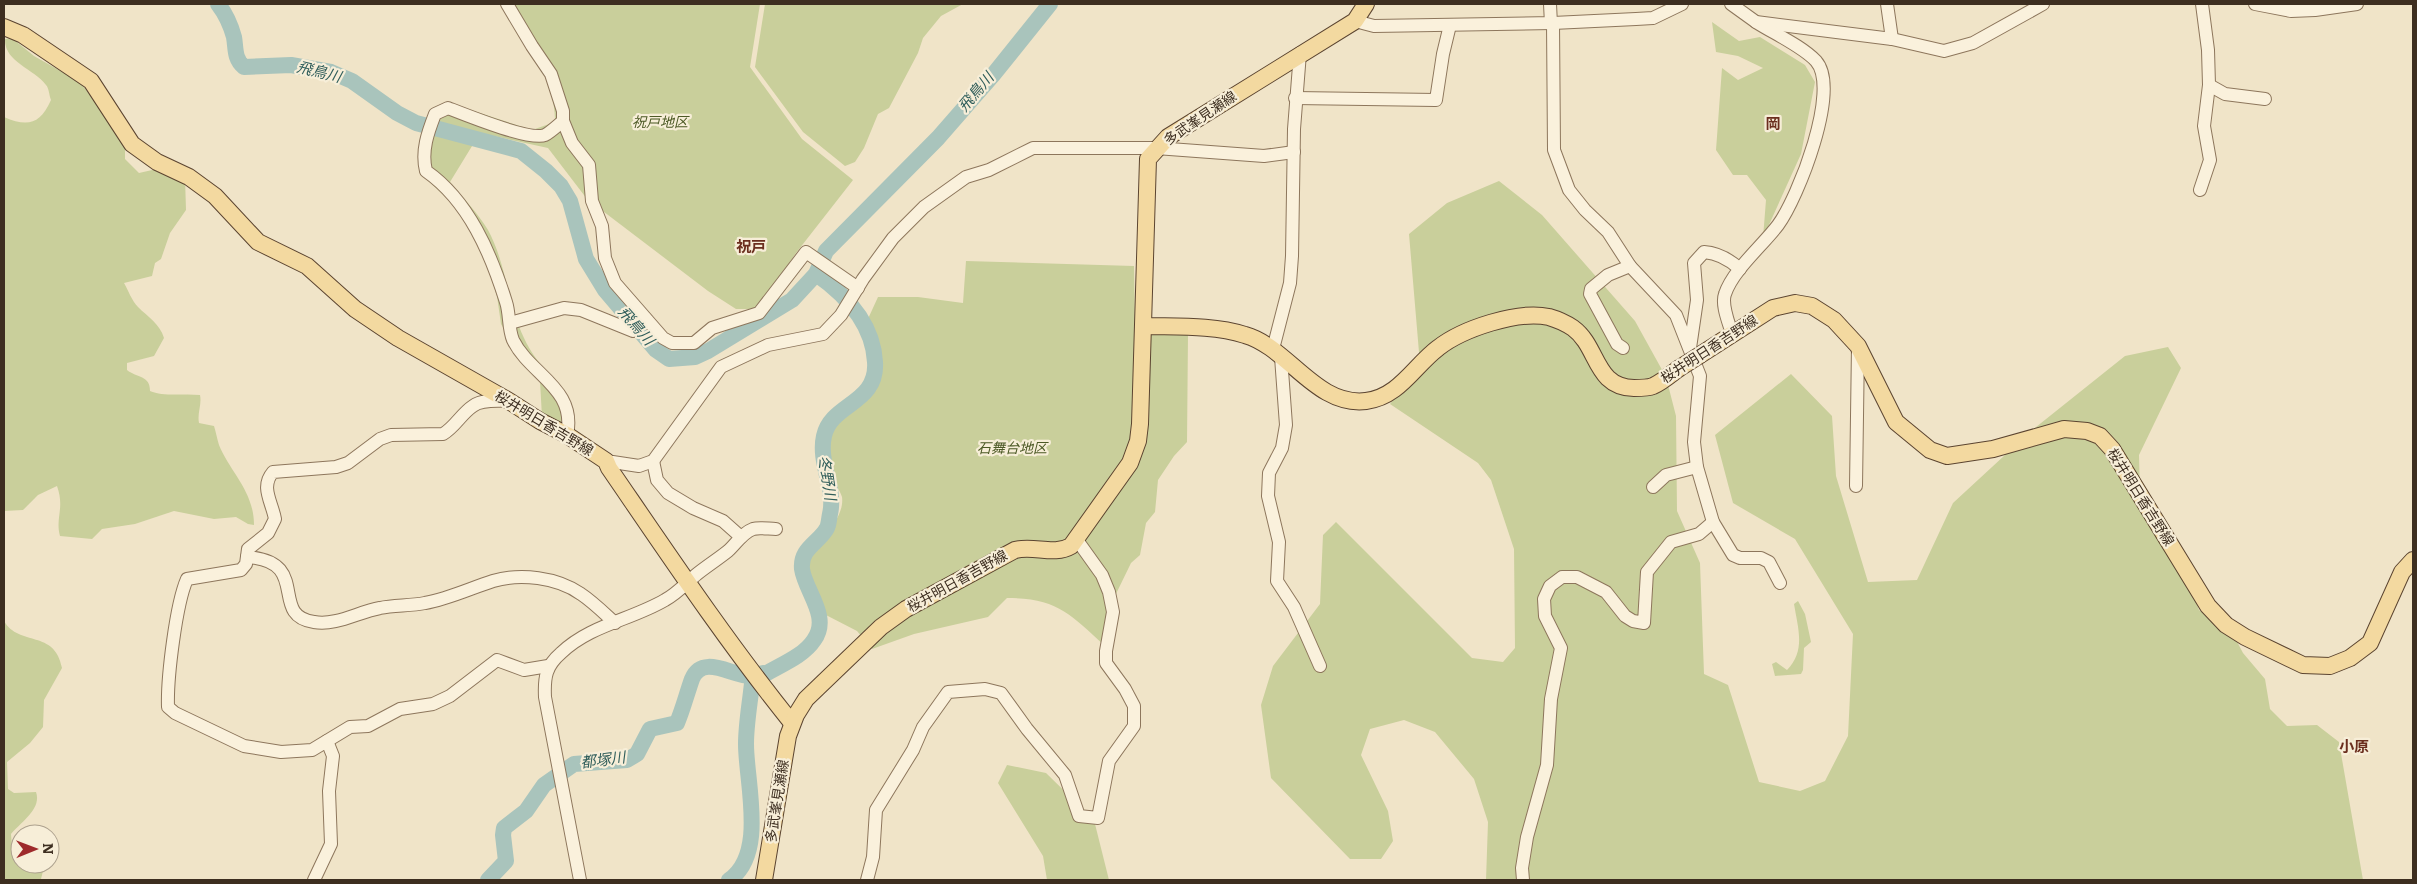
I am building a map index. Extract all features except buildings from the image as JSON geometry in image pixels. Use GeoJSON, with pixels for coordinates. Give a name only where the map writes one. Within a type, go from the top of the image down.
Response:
{"type":"FeatureCollection","features":[{"type":"Feature","properties":{"kind":"main road","name":"多武峯見瀬線"},"geometry":{"type":"LineString","coordinates":[[1144,326],[1148,159],[1168,137],[1300,53],[1355,21],[1366,4]]}},
{"type":"Feature","properties":{"kind":"main road","name":"桜井明日香吉野線"},"geometry":{"type":"LineString","coordinates":[[4,27],[23,35],[91,81],[132,144],[157,162],[189,177],[215,196],[258,242],[308,266],[355,309],[398,338],[509,401],[540,421],[567,434],[606,461],[688,582],[766,690],[792,722],[811,694],[881,627],[906,609],[1010,552],[1031,547],[1059,550],[1071,546],[1077,540]]}},
{"type":"Feature","properties":{"kind":"main road","name":"桜井明日香吉野線"},"geometry":{"type":"LineString","coordinates":[[1144,326],[1228,331],[1247,335],[1277,353],[1328,393],[1352,400],[1366,401],[1386,394],[1402,384],[1438,348],[1493,322],[1533,316],[1550,317],[1573,328],[1589,348],[1604,375],[1616,385],[1626,388],[1652,387],[1678,369],[1695,352],[1732,334],[1773,308],[1795,303],[1812,306],[1834,320],[1858,346],[1896,422],[1930,450],[1947,456],[1984,450],[2064,429],[2087,431],[2100,436],[2112,449],[2208,606],[2226,625],[2245,637],[2303,665],[2330,666],[2350,658],[2370,643],[2402,572],[2413,560]]}},
{"type":"Feature","properties":{"kind":"main road"},"geometry":{"type":"LineString","coordinates":[[1077,540],[1102,501],[1127,468],[1136,449],[1140,424],[1144,326]]}},
{"type":"Feature","properties":{"kind":"main road","name":"多武峯見瀬線"},"geometry":{"type":"LineString","coordinates":[[764,880],[784,752],[792,722]]}},
{"type":"Feature","properties":{"kind":"street"},"geometry":{"type":"LineString","coordinates":[[508,4],[532,46],[551,74],[563,111],[563,121],[572,143],[589,165],[592,201],[602,226],[605,258],[615,283],[663,338],[672,343],[694,343],[712,328],[759,314],[811,256],[858,288]]}},
{"type":"Feature","properties":{"kind":"street"},"geometry":{"type":"LineString","coordinates":[[1550,4],[1554,150],[1569,190],[1585,210],[1608,232],[1630,266],[1676,314],[1695,352]]}},
{"type":"Feature","properties":{"kind":"street"},"geometry":{"type":"LineString","coordinates":[[1355,21],[1374,26],[1552,24],[1653,18],[1682,4]]}},
{"type":"Feature","properties":{"kind":"street"},"geometry":{"type":"LineString","coordinates":[[1731,4],[1816,61],[1822,71],[1822,93],[1816,139],[1790,204],[1779,224],[1732,279],[1724,295],[1732,334]]}},
{"type":"Feature","properties":{"kind":"street"},"geometry":{"type":"LineString","coordinates":[[1887,4],[1892,39]]}},
{"type":"Feature","properties":{"kind":"street"},"geometry":{"type":"LineString","coordinates":[[1756,22],[1892,39],[1944,51],[1973,43],[2043,4]]}},
{"type":"Feature","properties":{"kind":"street"},"geometry":{"type":"LineString","coordinates":[[2200,190],[2210,160],[2204,126],[2209,85],[2208,50],[2202,4]]}},
{"type":"Feature","properties":{"kind":"street"},"geometry":{"type":"LineString","coordinates":[[2255,4],[2291,11],[2315,10],[2356,4]]}},
{"type":"Feature","properties":{"kind":"street"},"geometry":{"type":"LineString","coordinates":[[1295,98],[1436,100],[1443,54],[1450,25]]}},
{"type":"Feature","properties":{"kind":"street"},"geometry":{"type":"LineString","coordinates":[[1300,53],[1295,98],[1290,274],[1277,353],[1286,425],[1282,448],[1269,473],[1268,496],[1279,542],[1277,581],[1294,607],[1320,666]]}},
{"type":"Feature","properties":{"kind":"street"},"geometry":{"type":"LineString","coordinates":[[2209,85],[2225,94],[2265,99]]}},
{"type":"Feature","properties":{"kind":"street"},"geometry":{"type":"LineString","coordinates":[[563,121],[544,136],[538,136],[510,131],[448,108],[436,114],[428,131],[424,160],[426,171],[443,183],[483,239],[502,289],[513,339],[564,400],[570,422],[567,434]]}},
{"type":"Feature","properties":{"kind":"street"},"geometry":{"type":"LineString","coordinates":[[606,461],[640,466],[653,461],[720,368],[768,345],[823,334],[841,315],[893,238],[924,207],[966,177],[989,170],[1033,148],[1156,148],[1264,156],[1294,152]]}},
{"type":"Feature","properties":{"kind":"street"},"geometry":{"type":"LineString","coordinates":[[1740,269],[1732,262],[1711,252],[1704,252],[1698,256],[1694,263],[1693,271],[1697,300],[1695,352],[1700,376],[1694,442],[1697,467],[1713,522],[1733,555],[1740,558],[1761,558],[1769,562],[1780,583]]}},
{"type":"Feature","properties":{"kind":"street"},"geometry":{"type":"LineString","coordinates":[[1623,348],[1617,344],[1590,294],[1591,290],[1608,275],[1630,266]]}},
{"type":"Feature","properties":{"kind":"street"},"geometry":{"type":"LineString","coordinates":[[510,323],[564,308],[580,310],[633,332]]}},
{"type":"Feature","properties":{"kind":"street"},"geometry":{"type":"LineString","coordinates":[[1856,486],[1858,346]]}},
{"type":"Feature","properties":{"kind":"street"},"geometry":{"type":"LineString","coordinates":[[509,401],[480,403],[473,406],[450,431],[443,434],[391,435],[380,439],[348,463],[336,467],[273,472],[267,479],[266,490],[275,519],[268,533],[248,548],[246,564],[242,570],[187,579],[182,590],[175,633],[168,706],[175,713],[244,746],[259,750],[281,752],[312,750],[350,727],[368,726],[400,709],[433,704],[450,696],[497,660],[524,670],[548,666]]}},
{"type":"Feature","properties":{"kind":"street"},"geometry":{"type":"LineString","coordinates":[[653,461],[657,480],[668,493],[693,508],[723,521],[741,537]]}},
{"type":"Feature","properties":{"kind":"street"},"geometry":{"type":"LineString","coordinates":[[1652,486],[1666,475],[1697,467]]}},
{"type":"Feature","properties":{"kind":"street"},"geometry":{"type":"LineString","coordinates":[[1523,880],[1522,868],[1527,837],[1547,764],[1551,698],[1561,648],[1545,616],[1544,599],[1550,586],[1562,577],[1577,577],[1606,592],[1625,616],[1633,621],[1644,623],[1647,572],[1671,542],[1700,534],[1713,522]]}},
{"type":"Feature","properties":{"kind":"street"},"geometry":{"type":"LineString","coordinates":[[580,880],[545,696],[544,680],[548,666],[562,651],[594,629],[615,623],[663,601],[728,551],[741,537],[754,528],[776,529]]}},
{"type":"Feature","properties":{"kind":"street"},"geometry":{"type":"LineString","coordinates":[[867,880],[874,857],[876,810],[914,750],[923,727],[948,692],[985,689],[1002,693],[1027,730],[1065,775],[1079,816],[1098,818],[1109,761],[1134,726],[1134,706],[1125,688],[1106,664],[1113,612],[1109,592],[1102,575],[1077,540]]}},
{"type":"Feature","properties":{"kind":"street"},"geometry":{"type":"LineString","coordinates":[[246,557],[269,562],[282,570],[287,578],[289,603],[294,612],[313,622],[332,622],[380,607],[425,603],[508,577],[534,577],[567,586],[580,593],[615,623]]}},
{"type":"Feature","properties":{"kind":"street"},"geometry":{"type":"LineString","coordinates":[[314,880],[331,844],[329,791],[333,756],[327,741]]}},
{"type":"Feature","properties":{"kind":"green space","name":"祝戸地区"},"geometry":{"type":"Polygon","coordinates":[[[504,4],[760,4],[750,67],[802,139],[853,180],[796,253],[758,309],[736,309],[708,291],[587,199],[548,148],[480,133],[450,182],[480,217],[488,230],[499,256],[514,312],[524,338],[567,402],[571,412],[561,425],[542,417],[540,381],[520,357],[501,324],[497,296],[481,247],[455,206],[420,173],[419,156],[431,110],[446,102],[532,130],[555,122],[554,106],[545,75],[530,46],[504,4]]]}},
{"type":"Feature","properties":{"kind":"green space"},"geometry":{"type":"Polygon","coordinates":[[[765,4],[963,4],[941,16],[923,38],[918,53],[889,108],[878,114],[864,148],[855,162],[845,166],[803,132],[755,67],[765,4]]]}},
{"type":"Feature","properties":{"kind":"green space"},"geometry":{"type":"Polygon","coordinates":[[[1712,22],[1739,41],[1760,37],[1805,65],[1815,82],[1801,154],[1763,238],[1766,200],[1747,175],[1733,175],[1716,150],[1722,68],[1738,80],[1763,68],[1738,56],[1716,52],[1712,22]]]}},
{"type":"Feature","properties":{"kind":"green space"},"geometry":{"type":"Polygon","coordinates":[[[12,38],[34,56],[80,82],[125,141],[125,159],[139,173],[161,168],[185,178],[186,210],[170,233],[161,259],[155,263],[152,276],[124,283],[136,305],[157,325],[164,338],[154,356],[127,363],[127,370],[145,379],[148,382],[150,391],[161,394],[200,395],[199,423],[214,426],[219,445],[246,492],[253,513],[254,525],[248,524],[236,517],[214,519],[174,511],[135,524],[102,529],[92,539],[60,536],[60,501],[57,486],[38,495],[23,510],[4,511],[4,117],[20,122],[32,122],[42,115],[51,100],[48,88],[41,79],[9,54],[5,39],[12,38]]]}},
{"type":"Feature","properties":{"kind":"green space"},"geometry":{"type":"Polygon","coordinates":[[[1499,181],[1542,215],[1635,321],[1666,377],[1676,416],[1677,511],[1700,563],[1704,674],[1728,685],[1759,782],[1800,791],[1825,781],[1848,736],[1853,634],[1795,539],[1733,503],[1715,435],[1791,374],[1832,416],[1836,476],[1868,582],[1917,580],[1953,503],[2031,431],[2125,356],[2168,347],[2181,368],[2139,455],[2140,494],[2180,559],[2199,610],[2234,636],[2243,653],[2265,679],[2270,709],[2287,726],[2317,725],[2339,742],[2363,880],[1486,880],[1488,822],[1474,779],[1435,732],[1404,720],[1370,729],[1361,755],[1388,811],[1393,841],[1381,859],[1350,859],[1271,778],[1261,705],[1273,666],[1320,604],[1323,535],[1336,522],[1472,658],[1503,662],[1515,648],[1514,549],[1491,480],[1478,463],[1390,404],[1420,364],[1409,234],[1447,203],[1499,181]]]}},
{"type":"Feature","properties":{"kind":"green space","name":"石舞台地区"},"geometry":{"type":"Polygon","coordinates":[[[966,261],[1134,266],[1135,329],[1188,335],[1187,442],[1174,456],[1158,480],[1155,512],[1146,523],[1140,555],[1131,563],[1114,598],[1104,645],[1062,610],[1038,601],[1007,598],[988,617],[914,634],[872,649],[857,631],[824,614],[820,598],[807,573],[807,555],[831,529],[840,513],[842,505],[842,497],[829,466],[827,441],[829,432],[838,421],[869,396],[878,378],[880,359],[867,321],[878,297],[918,297],[963,303],[966,261]]]}},
{"type":"Feature","properties":{"kind":"green space"},"geometry":{"type":"Polygon","coordinates":[[[1798,601],[1805,614],[1811,642],[1804,648],[1803,670],[1801,674],[1775,676],[1772,664],[1776,662],[1787,670],[1797,655],[1799,630],[1794,604],[1798,601]]]}},
{"type":"Feature","properties":{"kind":"green space"},"geometry":{"type":"Polygon","coordinates":[[[4,621],[18,634],[45,643],[52,648],[58,656],[62,668],[44,700],[43,727],[30,743],[7,762],[8,789],[14,793],[36,792],[37,798],[33,810],[21,824],[10,824],[10,874],[42,874],[41,879],[4,880],[4,621]]]}},
{"type":"Feature","properties":{"kind":"green space"},"geometry":{"type":"Polygon","coordinates":[[[1007,765],[1046,773],[1094,820],[1109,880],[1047,880],[1043,856],[998,783],[1007,765]]]}},
{"type":"Feature","properties":{"kind":"waterway","name":"飛鳥川"},"geometry":{"type":"LineString","coordinates":[[218,4],[234,37],[238,60],[244,67],[291,65],[331,72],[352,81],[397,113],[416,123],[521,151],[561,186],[570,201],[586,259],[605,290],[656,350],[669,359],[695,357],[708,351],[792,300],[816,274],[826,251],[938,138],[993,75],[1050,4]]}},
{"type":"Feature","properties":{"kind":"waterway","name":"冬野川"},"geometry":{"type":"LineString","coordinates":[[729,880],[741,868],[748,853],[751,836],[751,797],[746,744],[752,683],[801,653],[814,640],[818,631],[820,622],[816,604],[804,577],[802,562],[807,551],[824,533],[829,523],[831,495],[823,456],[824,436],[828,425],[835,416],[862,395],[869,387],[874,376],[873,348],[863,323],[856,311],[838,291],[816,274]]}},
{"type":"Feature","properties":{"kind":"waterway","name":"都塚川"},"geometry":{"type":"LineString","coordinates":[[488,880],[506,861],[504,828],[526,811],[544,785],[574,764],[627,760],[637,754],[650,729],[677,723],[692,679],[697,671],[711,667],[744,675],[753,676],[763,673]]}},
{"type":"Feature","properties":{"kind":"district","name":"岡"},"geometry":{"type":"Point","coordinates":[1773,124]}},
{"type":"Feature","properties":{"kind":"district","name":"祝戸"},"geometry":{"type":"Point","coordinates":[751,247]}},
{"type":"Feature","properties":{"kind":"district","name":"小原"},"geometry":{"type":"Point","coordinates":[2354,747]}}]}
